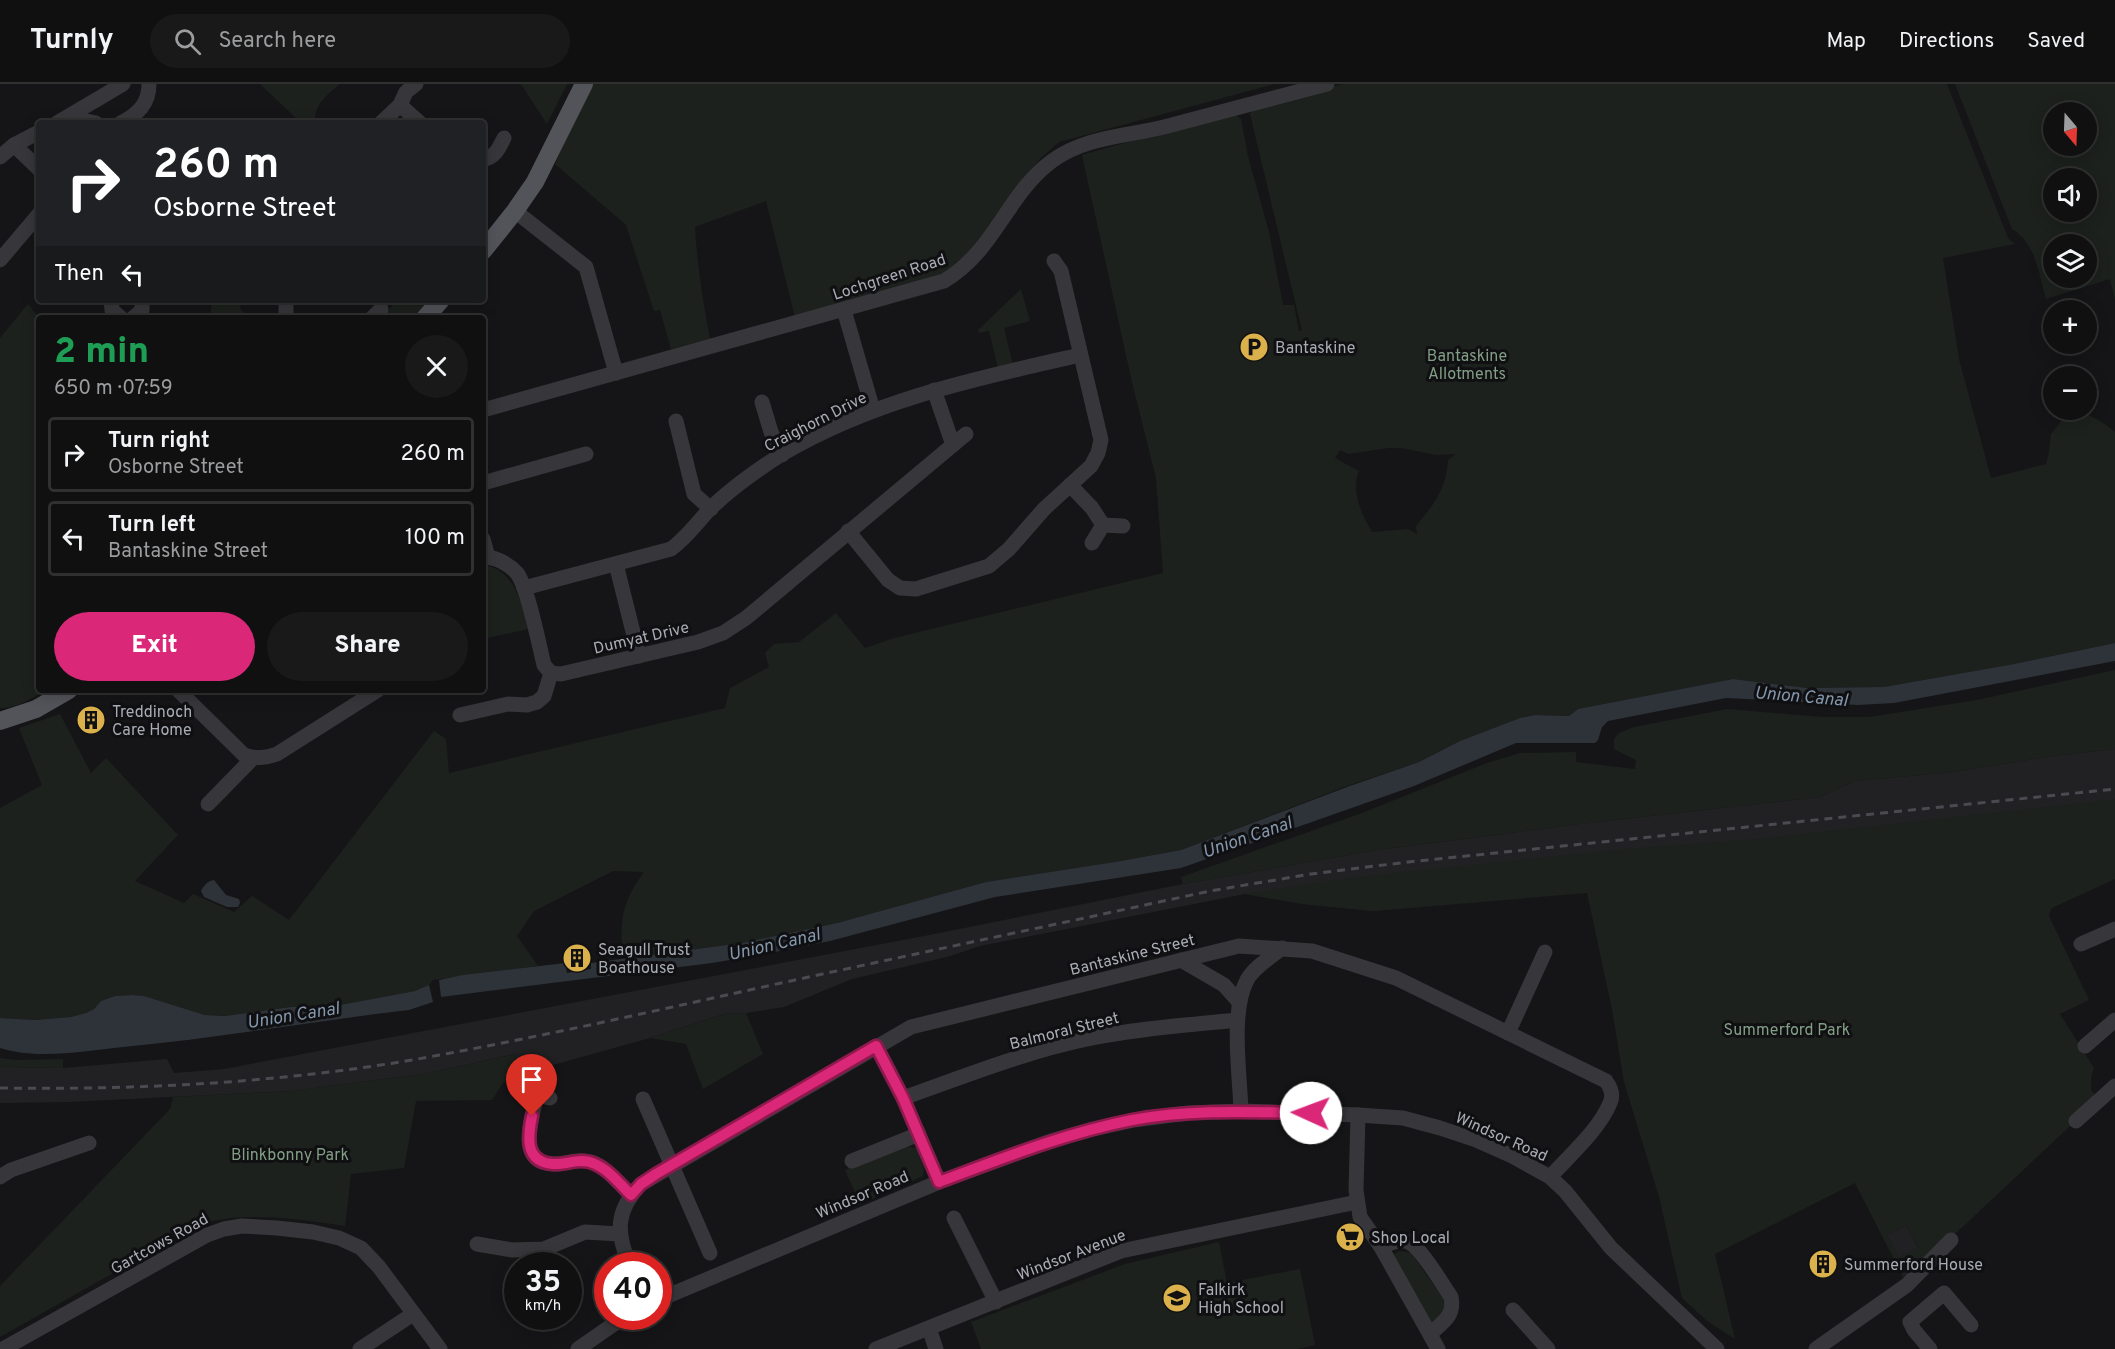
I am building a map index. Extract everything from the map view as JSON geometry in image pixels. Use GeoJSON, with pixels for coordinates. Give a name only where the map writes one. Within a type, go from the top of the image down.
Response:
{"type":"FeatureCollection","features":[{"type":"Feature","properties":{"kind":"main road"},"geometry":{"type":"LineString","coordinates":[[486,247],[535,182],[584,84]]}},
{"type":"Feature","properties":{"kind":"main road"},"geometry":{"type":"LineString","coordinates":[[428,315],[438,303]]}},
{"type":"Feature","properties":{"kind":"main road"},"geometry":{"type":"LineString","coordinates":[[0,721],[36,709],[64,693]]}},
{"type":"Feature","properties":{"kind":"street"},"geometry":{"type":"LineString","coordinates":[[63,120],[123,84]]}},
{"type":"Feature","properties":{"kind":"street"},"geometry":{"type":"LineString","coordinates":[[126,120],[143,107],[149,94],[149,84]]}},
{"type":"Feature","properties":{"kind":"street"},"geometry":{"type":"LineString","coordinates":[[384,120],[400,105],[406,92],[416,84]]}},
{"type":"Feature","properties":{"kind":"street","name":"Lochgreen Road"},"geometry":{"type":"LineString","coordinates":[[486,409],[944,281],[960,272],[976,256],[1026,186],[1051,161],[1066,152],[1083,144],[1163,127],[1327,84]]}},
{"type":"Feature","properties":{"kind":"street"},"geometry":{"type":"LineString","coordinates":[[400,105],[417,120]]}},
{"type":"Feature","properties":{"kind":"street"},"geometry":{"type":"LineString","coordinates":[[0,157],[15,145],[36,134]]}},
{"type":"Feature","properties":{"kind":"street"},"geometry":{"type":"LineString","coordinates":[[486,159],[497,152],[504,138]]}},
{"type":"Feature","properties":{"kind":"street"},"geometry":{"type":"LineString","coordinates":[[15,145],[36,166]]}},
{"type":"Feature","properties":{"kind":"street"},"geometry":{"type":"LineString","coordinates":[[515,211],[586,267],[616,373]]}},
{"type":"Feature","properties":{"kind":"street"},"geometry":{"type":"LineString","coordinates":[[0,260],[36,218]]}},
{"type":"Feature","properties":{"kind":"street"},"geometry":{"type":"LineString","coordinates":[[848,531],[888,580],[900,588],[916,589],[989,566],[1009,549],[1044,509],[1091,466],[1098,453],[1101,440],[1062,271],[1049,261]]}},
{"type":"Feature","properties":{"kind":"street"},"geometry":{"type":"LineString","coordinates":[[844,310],[873,410]]}},
{"type":"Feature","properties":{"kind":"street","name":"Craighorn Drive"},"geometry":{"type":"LineString","coordinates":[[524,588],[671,549],[684,540],[711,509],[782,454],[873,410],[961,382],[1080,355]]}},
{"type":"Feature","properties":{"kind":"street"},"geometry":{"type":"LineString","coordinates":[[934,390],[953,445]]}},
{"type":"Feature","properties":{"kind":"street"},"geometry":{"type":"LineString","coordinates":[[762,402],[771,432],[782,454]]}},
{"type":"Feature","properties":{"kind":"street"},"geometry":{"type":"LineString","coordinates":[[676,421],[694,494],[711,509]]}},
{"type":"Feature","properties":{"kind":"street","name":"Dumyat Drive"},"geometry":{"type":"LineString","coordinates":[[551,673],[561,674],[639,656],[698,642],[723,633],[746,618],[966,434]]}},
{"type":"Feature","properties":{"kind":"street"},"geometry":{"type":"LineString","coordinates":[[486,482],[586,454]]}},
{"type":"Feature","properties":{"kind":"street"},"geometry":{"type":"LineString","coordinates":[[1070,485],[1092,508],[1103,525]]}},
{"type":"Feature","properties":{"kind":"street"},"geometry":{"type":"LineString","coordinates":[[1103,525],[1123,525]]}},
{"type":"Feature","properties":{"kind":"street"},"geometry":{"type":"LineString","coordinates":[[1092,543],[1103,525]]}},
{"type":"Feature","properties":{"kind":"street"},"geometry":{"type":"LineString","coordinates":[[460,715],[508,704],[527,705],[537,702],[544,696],[551,673],[544,665],[524,588],[517,574],[507,565],[486,557]]}},
{"type":"Feature","properties":{"kind":"street"},"geometry":{"type":"LineString","coordinates":[[616,564],[639,656]]}},
{"type":"Feature","properties":{"kind":"street"},"geometry":{"type":"LineString","coordinates":[[187,693],[244,755],[266,758],[277,754],[373,693]]}},
{"type":"Feature","properties":{"kind":"street"},"geometry":{"type":"LineString","coordinates":[[208,804],[253,758]]}},
{"type":"Feature","properties":{"kind":"street"},"geometry":{"type":"LineString","coordinates":[[2081,944],[2115,929]]}},
{"type":"Feature","properties":{"kind":"street","name":"Bantaskine Street"},"geometry":{"type":"LineString","coordinates":[[631,1195],[641,1184],[911,1027],[1239,946],[1312,951],[1396,978],[1606,1081],[1611,1088],[1610,1103],[1592,1131],[1550,1177]]}},
{"type":"Feature","properties":{"kind":"street"},"geometry":{"type":"LineString","coordinates":[[1242,1111],[1239,1002],[1247,979],[1282,948]]}},
{"type":"Feature","properties":{"kind":"street"},"geometry":{"type":"LineString","coordinates":[[1508,1033],[1545,952]]}},
{"type":"Feature","properties":{"kind":"street"},"geometry":{"type":"LineString","coordinates":[[1181,960],[1224,985],[1239,1002]]}},
{"type":"Feature","properties":{"kind":"street","name":"Balmoral Street"},"geometry":{"type":"LineString","coordinates":[[903,1098],[1037,1052],[1092,1038],[1238,1020]]}},
{"type":"Feature","properties":{"kind":"street"},"geometry":{"type":"LineString","coordinates":[[2085,1046],[2115,1020]]}},
{"type":"Feature","properties":{"kind":"street"},"geometry":{"type":"LineString","coordinates":[[876,1046],[903,1098],[939,1182]]}},
{"type":"Feature","properties":{"kind":"street"},"geometry":{"type":"LineString","coordinates":[[2076,1121],[2115,1087]]}},
{"type":"Feature","properties":{"kind":"street"},"geometry":{"type":"LineString","coordinates":[[550,1098],[537,1095],[528,1137],[534,1155],[543,1162],[554,1164],[573,1161],[594,1163],[605,1170],[631,1195],[620,1221],[620,1234],[624,1252]]}},
{"type":"Feature","properties":{"kind":"street"},"geometry":{"type":"LineString","coordinates":[[643,1099],[710,1253]]}},
{"type":"Feature","properties":{"kind":"street","name":"Windsor Road"},"geometry":{"type":"LineString","coordinates":[[672,1294],[939,1182],[1040,1145],[1093,1129],[1188,1113],[1242,1111],[1358,1115],[1403,1118],[1440,1128],[1476,1140],[1512,1156],[1550,1177],[1565,1191],[1611,1248],[1717,1349]]}},
{"type":"Feature","properties":{"kind":"street"},"geometry":{"type":"LineString","coordinates":[[1358,1115],[1357,1202],[1360,1218],[1381,1247],[1438,1349]]}},
{"type":"Feature","properties":{"kind":"street"},"geometry":{"type":"LineString","coordinates":[[852,1161],[919,1134]]}},
{"type":"Feature","properties":{"kind":"street"},"geometry":{"type":"LineString","coordinates":[[0,1177],[11,1170],[73,1153],[89,1143]]}},
{"type":"Feature","properties":{"kind":"street","name":"Windsor Avenue"},"geometry":{"type":"LineString","coordinates":[[876,1349],[1121,1251],[1357,1202]]}},
{"type":"Feature","properties":{"kind":"street"},"geometry":{"type":"LineString","coordinates":[[954,1218],[996,1302]]}},
{"type":"Feature","properties":{"kind":"street","name":"Gartcows Road"},"geometry":{"type":"LineString","coordinates":[[3,1349],[207,1235],[242,1226],[313,1232],[343,1239],[361,1248],[379,1267],[440,1349]]}},
{"type":"Feature","properties":{"kind":"street"},"geometry":{"type":"LineString","coordinates":[[477,1244],[512,1250],[544,1249],[585,1233],[620,1234]]}},
{"type":"Feature","properties":{"kind":"street"},"geometry":{"type":"LineString","coordinates":[[1816,1349],[1907,1285],[1951,1240]]}},
{"type":"Feature","properties":{"kind":"street"},"geometry":{"type":"LineString","coordinates":[[1381,1247],[1397,1241],[1406,1241],[1415,1246],[1451,1297],[1453,1306],[1450,1316],[1430,1334]]}},
{"type":"Feature","properties":{"kind":"street"},"geometry":{"type":"LineString","coordinates":[[1930,1349],[1910,1322],[1940,1288],[1971,1325]]}},
{"type":"Feature","properties":{"kind":"street"},"geometry":{"type":"LineString","coordinates":[[1513,1310],[1548,1349]]}},
{"type":"Feature","properties":{"kind":"street"},"geometry":{"type":"LineString","coordinates":[[360,1349],[413,1314]]}},
{"type":"Feature","properties":{"kind":"street"},"geometry":{"type":"LineString","coordinates":[[929,1328],[936,1349]]}},
{"type":"Feature","properties":{"kind":"street"},"geometry":{"type":"LineString","coordinates":[[578,1349],[605,1330]]}},
{"type":"Feature","properties":{"kind":"shaded area"},"geometry":{"type":"Polygon","coordinates":[[[2115,749],[2115,851],[2061,844],[1374,911],[1303,904],[1245,894],[980,946],[947,957],[852,979],[784,1007],[724,1014],[650,1038],[517,1075],[515,1054],[429,1073],[292,1091],[69,1102],[0,1103],[0,1067],[63,1068],[167,1059],[174,1073],[224,1069],[924,936],[1183,884],[1378,850],[1820,797],[1855,781],[1953,772],[2115,749]]]}},
{"type":"Feature","properties":{"kind":"shaded area"},"geometry":{"type":"Polygon","coordinates":[[[1906,1225],[1918,1248],[1899,1258],[1887,1235],[1906,1225]]]}},
{"type":"Feature","properties":{"kind":"green space"},"geometry":{"type":"Polygon","coordinates":[[[260,84],[340,84],[319,105],[315,120],[296,118],[260,84]]]}},
{"type":"Feature","properties":{"kind":"green space"},"geometry":{"type":"Polygon","coordinates":[[[521,84],[567,84],[547,124],[521,84]]]}},
{"type":"Feature","properties":{"kind":"green space"},"geometry":{"type":"Polygon","coordinates":[[[592,84],[1275,84],[1059,142],[1041,158],[1013,191],[974,253],[941,277],[795,317],[766,201],[695,227],[710,339],[671,349],[660,310],[654,311],[626,225],[555,164],[580,105],[592,84]]]}},
{"type":"Feature","properties":{"kind":"green space","name":"Bantaskine Allotments"},"geometry":{"type":"Polygon","coordinates":[[[1343,84],[1947,84],[2008,238],[2015,244],[1943,258],[1959,359],[1991,478],[2046,464],[2051,434],[2062,420],[2097,419],[2115,432],[2115,643],[1884,687],[1807,688],[1733,679],[1578,709],[1569,716],[1535,715],[1520,718],[1460,741],[1419,762],[1347,786],[1181,850],[986,882],[837,923],[742,943],[628,958],[622,953],[624,910],[631,892],[644,872],[613,871],[534,911],[517,936],[538,966],[433,980],[429,985],[415,991],[340,1005],[291,1007],[225,1016],[205,1015],[144,996],[132,995],[115,996],[101,1001],[94,1009],[71,1017],[35,1020],[0,1018],[0,808],[42,785],[19,728],[60,714],[91,773],[106,758],[178,835],[135,881],[184,903],[193,894],[234,912],[252,896],[289,920],[434,731],[446,739],[449,773],[725,708],[730,688],[769,667],[765,653],[774,644],[799,642],[836,613],[865,648],[894,638],[1163,573],[1156,478],[1131,378],[1082,155],[1194,123],[1235,114],[1241,119],[1248,156],[1269,232],[1283,305],[1294,305],[1299,331],[1302,331],[1250,114],[1255,106],[1343,84]],[[1388,448],[1348,454],[1340,450],[1335,458],[1359,471],[1357,495],[1361,510],[1372,532],[1408,529],[1417,534],[1416,526],[1434,503],[1442,488],[1448,460],[1456,454],[1436,455],[1401,448],[1388,448]]]}},
{"type":"Feature","properties":{"kind":"green space"},"geometry":{"type":"Polygon","coordinates":[[[1955,84],[2115,84],[2115,300],[2110,279],[2097,283],[2097,234],[2043,234],[2043,288],[2081,288],[2046,299],[2035,260],[2020,235],[2012,229],[1955,84]]]}},
{"type":"Feature","properties":{"kind":"green space"},"geometry":{"type":"Polygon","coordinates":[[[1021,289],[1030,321],[1004,328],[1013,365],[998,368],[989,331],[979,333],[978,330],[1021,289]]]}},
{"type":"Feature","properties":{"kind":"green space"},"geometry":{"type":"Polygon","coordinates":[[[212,303],[241,303],[240,308],[246,315],[210,315],[212,303]]]}},
{"type":"Feature","properties":{"kind":"green space"},"geometry":{"type":"Polygon","coordinates":[[[395,303],[428,303],[418,315],[384,315],[395,303]]]}},
{"type":"Feature","properties":{"kind":"green space"},"geometry":{"type":"Polygon","coordinates":[[[28,304],[37,315],[36,693],[41,693],[18,705],[6,708],[0,708],[0,338],[28,304]]]}},
{"type":"Feature","properties":{"kind":"green space"},"geometry":{"type":"Polygon","coordinates":[[[486,565],[504,574],[516,590],[528,629],[486,638],[486,565]]]}},
{"type":"Feature","properties":{"kind":"green space"},"geometry":{"type":"Polygon","coordinates":[[[2115,670],[2115,749],[1953,772],[1855,781],[1820,797],[1378,850],[1183,884],[1181,877],[1362,813],[1487,763],[1520,753],[1576,752],[1576,762],[1635,769],[1636,760],[1614,749],[1614,739],[1619,733],[1634,727],[1727,709],[1823,717],[1869,717],[1977,700],[2115,670]]]}},
{"type":"Feature","properties":{"kind":"green space","name":"Summerford Park"},"geometry":{"type":"Polygon","coordinates":[[[2115,799],[2115,879],[2054,907],[2049,916],[2089,1000],[2060,1014],[2094,1068],[2091,1090],[2099,1099],[1905,1281],[1855,1183],[1715,1254],[1735,1339],[1707,1321],[1682,1298],[1659,1197],[1624,1082],[1612,1009],[1587,893],[1374,911],[1303,904],[1245,894],[1337,879],[1624,849],[1756,839],[2115,799]],[[1906,1225],[1887,1235],[1899,1257],[1918,1247],[1906,1225]]]}},
{"type":"Feature","properties":{"kind":"green space"},"geometry":{"type":"Polygon","coordinates":[[[746,1013],[763,1054],[703,1089],[686,1044],[650,1038],[725,1014],[746,1013]]]}},
{"type":"Feature","properties":{"kind":"green space","name":"Blinkbonny Park"},"geometry":{"type":"Polygon","coordinates":[[[516,1054],[517,1075],[503,1083],[492,1100],[416,1101],[404,1168],[351,1174],[345,1226],[254,1217],[200,1224],[0,1337],[0,1286],[170,1109],[173,1097],[292,1091],[429,1073],[516,1054]]]}},
{"type":"Feature","properties":{"kind":"green space"},"geometry":{"type":"Polygon","coordinates":[[[0,1058],[63,1059],[63,1068],[0,1067],[0,1058]]]}},
{"type":"Feature","properties":{"kind":"green space"},"geometry":{"type":"Polygon","coordinates":[[[903,1146],[917,1148],[924,1169],[923,1176],[860,1204],[845,1170],[903,1146]]]}},
{"type":"Feature","properties":{"kind":"green space","name":"Falkirk High School"},"geometry":{"type":"Polygon","coordinates":[[[1219,1242],[1227,1283],[1300,1269],[1315,1345],[1297,1349],[981,1349],[971,1322],[1125,1264],[1219,1242]]]}},
{"type":"Feature","properties":{"kind":"green space"},"geometry":{"type":"Polygon","coordinates":[[[1399,1251],[1411,1253],[1445,1301],[1446,1308],[1431,1326],[1393,1255],[1399,1251]]]}},
{"type":"Feature","properties":{"kind":"water","name":"Union Canal"},"geometry":{"type":"Polygon","coordinates":[[[2115,643],[2115,661],[1894,703],[1858,705],[1726,698],[1608,721],[1602,727],[1595,743],[1516,743],[1414,786],[1181,868],[995,897],[830,941],[754,956],[441,997],[439,980],[463,975],[565,963],[567,973],[591,969],[591,963],[742,943],[837,923],[986,882],[1181,850],[1419,762],[1460,741],[1520,718],[1535,715],[1569,716],[1578,709],[1733,679],[1807,688],[1884,687],[2115,643]]]}},
{"type":"Feature","properties":{"kind":"water"},"geometry":{"type":"Polygon","coordinates":[[[214,880],[226,895],[239,899],[238,907],[227,907],[204,897],[202,889],[208,882],[214,880]]]}},
{"type":"Feature","properties":{"kind":"water","name":"Union Canal"},"geometry":{"type":"Polygon","coordinates":[[[429,985],[433,1002],[409,1010],[195,1039],[77,1052],[45,1054],[15,1052],[0,1048],[0,1018],[35,1020],[71,1017],[86,1013],[94,1009],[101,1001],[115,996],[144,996],[205,1015],[225,1016],[291,1007],[340,1005],[415,991],[429,985]]]}},
{"type":"Feature","properties":{"kind":"railway"},"geometry":{"type":"LineString","coordinates":[[0,1088],[155,1086],[258,1079],[361,1068],[551,1033],[1210,891],[1311,874],[2115,789]]}},
{"type":"Feature","properties":{"kind":"place","name":"Bantaskine"},"geometry":{"type":"Point","coordinates":[1254,347]}},
{"type":"Feature","properties":{"kind":"place","name":"Treddinoch Care Home"},"geometry":{"type":"Point","coordinates":[91,720]}},
{"type":"Feature","properties":{"kind":"place","name":"Seagull Trust Boathouse"},"geometry":{"type":"Point","coordinates":[577,958]}},
{"type":"Feature","properties":{"kind":"place","name":"Shop Local"},"geometry":{"type":"Point","coordinates":[1350,1237]}},
{"type":"Feature","properties":{"kind":"place","name":"Summerford House"},"geometry":{"type":"Point","coordinates":[1823,1264]}},
{"type":"Feature","properties":{"kind":"place","name":"Falkirk High School"},"geometry":{"type":"Point","coordinates":[1177,1298]}},
{"type":"Feature","properties":{"kind":"route"},"geometry":{"type":"LineString","coordinates":[[532,1116],[528,1137],[534,1155],[543,1162],[554,1164],[583,1160],[594,1163],[605,1170],[631,1195],[641,1184],[656,1174],[876,1046],[903,1098],[939,1182],[1051,1141],[1134,1120],[1188,1113],[1242,1111],[1311,1113]]}}]}
